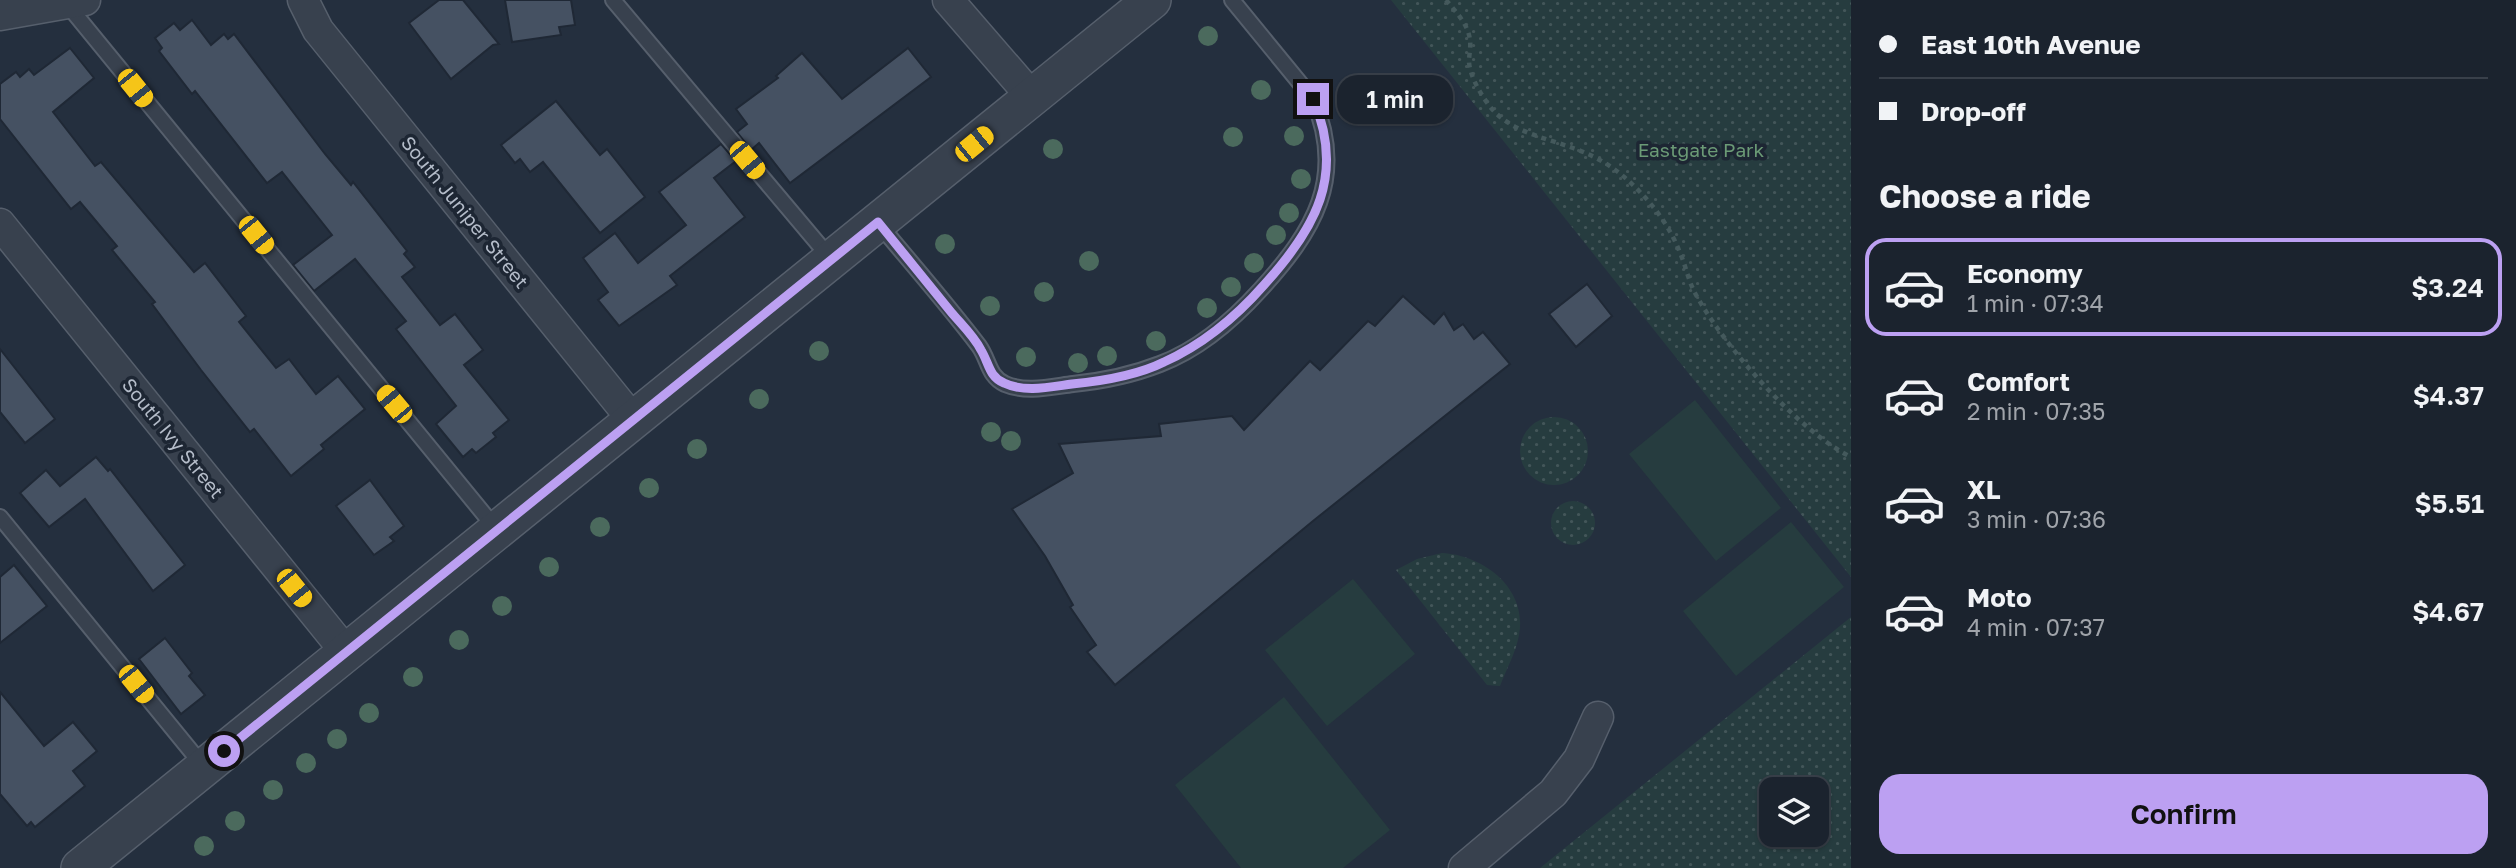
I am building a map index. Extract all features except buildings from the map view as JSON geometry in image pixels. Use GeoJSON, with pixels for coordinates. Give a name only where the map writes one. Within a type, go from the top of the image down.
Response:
{"type":"FeatureCollection","features":[{"type":"Feature","properties":{"kind":"street","name":"South Juniper Street"},"geometry":{"type":"LineString","coordinates":[[303,0],[318,30],[634,420]]}},
{"type":"Feature","properties":{"kind":"street"},"geometry":{"type":"LineString","coordinates":[[948,0],[1032,97]]}},
{"type":"Feature","properties":{"kind":"street"},"geometry":{"type":"LineString","coordinates":[[80,868],[1152,0]]}},
{"type":"Feature","properties":{"kind":"street"},"geometry":{"type":"LineString","coordinates":[[0,15],[76,2]]}},
{"type":"Feature","properties":{"kind":"street","name":"South Ivy Street"},"geometry":{"type":"LineString","coordinates":[[0,224],[346,652]]}},
{"type":"Feature","properties":{"kind":"street"},"geometry":{"type":"LineString","coordinates":[[1464,868],[1553,793],[1579,759],[1598,717]]}},
{"type":"Feature","properties":{"kind":"lane"},"geometry":{"type":"LineString","coordinates":[[613,0],[831,259]]}},
{"type":"Feature","properties":{"kind":"lane"},"geometry":{"type":"LineString","coordinates":[[878,222],[981,349],[992,375],[1001,382],[1028,389],[1129,375],[1161,364],[1218,330],[1278,270],[1311,225],[1322,193],[1326,160],[1321,119],[1313,99],[1232,0]]}},
{"type":"Feature","properties":{"kind":"lane"},"geometry":{"type":"LineString","coordinates":[[76,2],[497,530]]}},
{"type":"Feature","properties":{"kind":"lane"},"geometry":{"type":"LineString","coordinates":[[0,517],[204,768]]}},
{"type":"Feature","properties":{"kind":"path"},"geometry":{"type":"LineString","coordinates":[[1446,0],[1463,21],[1470,39],[1469,65],[1479,89],[1493,110],[1536,137],[1574,148],[1613,166],[1640,191],[1659,214],[1679,250],[1693,290],[1710,319],[1803,425],[1834,449],[1851,457]]}},
{"type":"Feature","properties":{"kind":"green space","name":"Eastgate Park"},"geometry":{"type":"Polygon","coordinates":[[[1391,0],[1851,0],[1851,577],[1391,0]]]}},
{"type":"Feature","properties":{"kind":"green space"},"geometry":{"type":"Polygon","coordinates":[[[1695,400],[1781,508],[1716,561],[1629,454],[1695,400]]]}},
{"type":"Feature","properties":{"kind":"green space"},"geometry":{"type":"Polygon","coordinates":[[[1554,417],[1567,420],[1578,427],[1585,438],[1588,451],[1585,464],[1578,475],[1567,482],[1554,485],[1541,482],[1530,475],[1523,464],[1520,451],[1523,438],[1530,427],[1541,420],[1554,417]]]}},
{"type":"Feature","properties":{"kind":"green space"},"geometry":{"type":"Polygon","coordinates":[[[1573,501],[1582,502],[1589,507],[1594,514],[1594,532],[1589,539],[1582,544],[1573,545],[1564,544],[1557,539],[1552,532],[1551,523],[1552,514],[1557,507],[1564,502],[1573,501]]]}},
{"type":"Feature","properties":{"kind":"green space"},"geometry":{"type":"Polygon","coordinates":[[[1791,522],[1844,587],[1736,676],[1683,611],[1791,522]]]}},
{"type":"Feature","properties":{"kind":"green space"},"geometry":{"type":"Polygon","coordinates":[[[1442,553],[1457,555],[1487,567],[1509,589],[1517,603],[1519,635],[1500,686],[1487,685],[1396,570],[1417,559],[1442,553]]]}},
{"type":"Feature","properties":{"kind":"green space"},"geometry":{"type":"Polygon","coordinates":[[[1353,579],[1415,654],[1327,726],[1265,650],[1353,579]]]}},
{"type":"Feature","properties":{"kind":"green space"},"geometry":{"type":"Polygon","coordinates":[[[1851,617],[1851,868],[1540,868],[1851,617]]]}},
{"type":"Feature","properties":{"kind":"green space"},"geometry":{"type":"Polygon","coordinates":[[[1284,697],[1390,830],[1343,868],[1241,868],[1175,785],[1284,697]]]}},
{"type":"Feature","properties":{"kind":"route"},"geometry":{"type":"LineString","coordinates":[[224,751],[878,222],[981,349],[992,375],[1001,382],[1028,389],[1095,382],[1129,375],[1161,364],[1191,349],[1244,307],[1290,256],[1311,225],[1320,205],[1326,160],[1321,119],[1313,99]]}}]}
